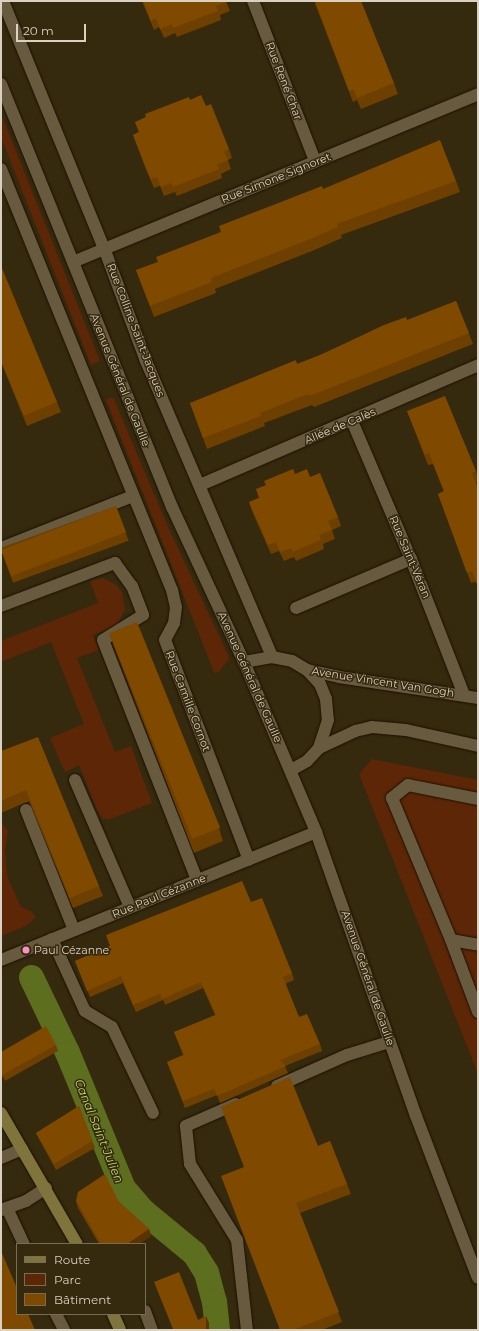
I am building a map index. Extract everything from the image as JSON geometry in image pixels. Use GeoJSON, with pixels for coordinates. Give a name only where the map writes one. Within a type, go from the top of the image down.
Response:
{"type":"FeatureCollection","features":[{"type":"Feature","properties":{"kind":"main road"},"geometry":{"type":"LineString","coordinates":[[1,1113],[46,1188],[76,1243]]}},
{"type":"Feature","properties":{"kind":"main road"},"geometry":{"type":"LineString","coordinates":[[113,1315],[120,1330]]}},
{"type":"Feature","properties":{"kind":"street","name":"Rue Colline Saint-Jacques"},"geometry":{"type":"LineString","coordinates":[[4,1],[104,248],[146,361],[272,657]]}},
{"type":"Feature","properties":{"kind":"street","name":"Rue René Char"},"geometry":{"type":"LineString","coordinates":[[253,1],[315,161]]}},
{"type":"Feature","properties":{"kind":"street","name":"Avenue Général de Gaulle"},"geometry":{"type":"LineString","coordinates":[[1,84],[172,507],[244,662],[316,832],[389,1042],[478,1278]]}},
{"type":"Feature","properties":{"kind":"street","name":"Rue Simone Signoret"},"geometry":{"type":"LineString","coordinates":[[73,262],[478,94]]}},
{"type":"Feature","properties":{"kind":"street","name":"Rue Camille Cornot"},"geometry":{"type":"LineString","coordinates":[[1,169],[172,590],[176,607],[174,622],[165,640],[249,860]]}},
{"type":"Feature","properties":{"kind":"street","name":"Allée de Calès"},"geometry":{"type":"LineString","coordinates":[[200,485],[352,421],[478,365]]}},
{"type":"Feature","properties":{"kind":"street","name":"Rue Saint-Véran"},"geometry":{"type":"LineString","coordinates":[[352,421],[411,559],[464,695]]}},
{"type":"Feature","properties":{"kind":"street"},"geometry":{"type":"LineString","coordinates":[[1,548],[133,496]]}},
{"type":"Feature","properties":{"kind":"street"},"geometry":{"type":"LineString","coordinates":[[296,608],[411,559]]}},
{"type":"Feature","properties":{"kind":"street"},"geometry":{"type":"LineString","coordinates":[[1,606],[115,563],[132,586],[143,615],[102,640],[197,880]]}},
{"type":"Feature","properties":{"kind":"street","name":"Avenue Vincent Van Gogh"},"geometry":{"type":"LineString","coordinates":[[244,662],[272,657],[292,661],[307,670],[478,698]]}},
{"type":"Feature","properties":{"kind":"street"},"geometry":{"type":"LineString","coordinates":[[291,770],[307,761],[318,748],[328,720],[326,699],[320,684],[307,670]]}},
{"type":"Feature","properties":{"kind":"street"},"geometry":{"type":"LineString","coordinates":[[318,748],[355,731],[372,728],[406,730],[478,746]]}},
{"type":"Feature","properties":{"kind":"street"},"geometry":{"type":"LineString","coordinates":[[75,780],[130,907]]}},
{"type":"Feature","properties":{"kind":"street"},"geometry":{"type":"LineString","coordinates":[[478,799],[408,785],[392,798],[451,940],[478,1012]]}},
{"type":"Feature","properties":{"kind":"street"},"geometry":{"type":"LineString","coordinates":[[26,810],[74,930]]}},
{"type":"Feature","properties":{"kind":"street","name":"Rue Paul Cézanne"},"geometry":{"type":"LineString","coordinates":[[1,960],[316,832]]}},
{"type":"Feature","properties":{"kind":"street"},"geometry":{"type":"LineString","coordinates":[[52,939],[85,1011],[112,1027],[153,1114]]}},
{"type":"Feature","properties":{"kind":"street"},"geometry":{"type":"LineString","coordinates":[[451,940],[478,945]]}},
{"type":"Feature","properties":{"kind":"street"},"geometry":{"type":"LineString","coordinates":[[263,1092],[347,1055],[389,1042]]}},
{"type":"Feature","properties":{"kind":"street"},"geometry":{"type":"LineString","coordinates":[[247,1330],[237,1240],[190,1164],[186,1126],[249,1098]]}},
{"type":"Feature","properties":{"kind":"street"},"geometry":{"type":"LineString","coordinates":[[1,1158],[22,1149]]}},
{"type":"Feature","properties":{"kind":"street"},"geometry":{"type":"LineString","coordinates":[[23,1243],[4,1209],[26,1201],[46,1188]]}},
{"type":"Feature","properties":{"kind":"street"},"geometry":{"type":"LineString","coordinates":[[146,1314],[152,1330]]}},
{"type":"Feature","properties":{"kind":"street"},"geometry":{"type":"LineString","coordinates":[[56,1315],[64,1330]]}},
{"type":"Feature","properties":{"kind":"green space"},"geometry":{"type":"Polygon","coordinates":[[[1,114],[100,361],[91,365],[1,137],[1,114]]]}},
{"type":"Feature","properties":{"kind":"green space"},"geometry":{"type":"Polygon","coordinates":[[[113,397],[168,527],[228,655],[229,659],[219,672],[214,673],[106,400],[113,397]]]}},
{"type":"Feature","properties":{"kind":"green space"},"geometry":{"type":"Polygon","coordinates":[[[102,578],[115,584],[122,592],[125,610],[116,626],[93,635],[99,650],[77,658],[115,752],[131,746],[152,803],[110,819],[103,819],[98,812],[79,765],[65,772],[50,738],[84,724],[51,642],[1,662],[1,641],[98,603],[90,581],[102,578]]]}},
{"type":"Feature","properties":{"kind":"green space"},"geometry":{"type":"Polygon","coordinates":[[[372,759],[478,780],[478,1074],[359,774],[372,759]]]}},
{"type":"Feature","properties":{"kind":"green space"},"geometry":{"type":"Polygon","coordinates":[[[1,822],[8,831],[5,849],[7,876],[21,907],[31,911],[36,917],[26,926],[1,936],[1,822]]]}},
{"type":"Feature","properties":{"kind":"building"},"geometry":{"type":"Polygon","coordinates":[[[143,1],[227,2],[216,6],[218,11],[173,28],[172,24],[160,29],[156,18],[151,21],[143,1]]]}},
{"type":"Feature","properties":{"kind":"building"},"geometry":{"type":"Polygon","coordinates":[[[315,1],[361,1],[394,83],[357,98],[353,89],[349,91],[315,1]]]}},
{"type":"Feature","properties":{"kind":"building"},"geometry":{"type":"Polygon","coordinates":[[[201,95],[206,106],[211,104],[229,149],[224,151],[228,160],[217,165],[219,169],[173,187],[171,183],[161,187],[157,177],[151,179],[144,163],[133,135],[139,132],[135,122],[146,117],[145,114],[189,97],[190,100],[201,95]]]}},
{"type":"Feature","properties":{"kind":"building"},"geometry":{"type":"Polygon","coordinates":[[[440,140],[456,181],[337,224],[338,227],[211,278],[212,282],[150,306],[136,270],[158,262],[156,257],[221,232],[219,226],[322,186],[323,189],[440,140]]]}},
{"type":"Feature","properties":{"kind":"building"},"geometry":{"type":"Polygon","coordinates":[[[1,266],[57,402],[24,416],[1,361],[1,266]]]}},
{"type":"Feature","properties":{"kind":"building"},"geometry":{"type":"Polygon","coordinates":[[[456,301],[469,333],[310,396],[308,394],[260,413],[261,416],[203,438],[190,403],[296,360],[297,364],[318,356],[384,325],[406,317],[407,320],[456,301]]]}},
{"type":"Feature","properties":{"kind":"building"},"geometry":{"type":"Polygon","coordinates":[[[445,396],[476,471],[472,473],[478,488],[478,587],[472,571],[467,573],[438,494],[444,491],[429,453],[425,455],[407,411],[445,396]]]}},
{"type":"Feature","properties":{"kind":"building"},"geometry":{"type":"Polygon","coordinates":[[[293,469],[295,474],[307,469],[310,477],[320,473],[338,517],[328,521],[332,530],[319,535],[321,540],[293,552],[291,548],[280,552],[276,542],[268,545],[249,502],[259,498],[256,489],[266,485],[264,481],[293,469]]]}},
{"type":"Feature","properties":{"kind":"building"},"geometry":{"type":"Polygon","coordinates":[[[116,506],[126,532],[11,576],[1,550],[116,506]]]}},
{"type":"Feature","properties":{"kind":"building"},"geometry":{"type":"Polygon","coordinates":[[[137,622],[220,828],[192,839],[109,633],[137,622]]]}},
{"type":"Feature","properties":{"kind":"building"},"geometry":{"type":"Polygon","coordinates":[[[38,737],[99,886],[70,898],[26,790],[1,801],[1,751],[38,737]]]}},
{"type":"Feature","properties":{"kind":"building"},"geometry":{"type":"Polygon","coordinates":[[[242,881],[251,902],[262,898],[292,973],[283,977],[299,1017],[307,1014],[320,1044],[280,1060],[286,1066],[217,1096],[214,1089],[183,1101],[167,1062],[184,1055],[174,1032],[216,1015],[201,982],[162,999],[160,994],[133,1005],[121,976],[87,991],[75,961],[110,946],[106,935],[242,881]]]}},
{"type":"Feature","properties":{"kind":"building"},"geometry":{"type":"Polygon","coordinates":[[[46,1026],[56,1045],[2,1075],[1,1052],[46,1026]]]}},
{"type":"Feature","properties":{"kind":"building"},"geometry":{"type":"Polygon","coordinates":[[[290,1077],[318,1146],[330,1141],[347,1184],[296,1203],[339,1312],[293,1330],[280,1330],[221,1176],[244,1167],[221,1107],[290,1077]]]}},
{"type":"Feature","properties":{"kind":"building"},"geometry":{"type":"Polygon","coordinates":[[[79,1106],[92,1141],[54,1164],[36,1133],[79,1106]]]}},
{"type":"Feature","properties":{"kind":"building"},"geometry":{"type":"Polygon","coordinates":[[[105,1174],[119,1202],[149,1229],[128,1243],[100,1243],[76,1201],[78,1192],[105,1174]]]}},
{"type":"Feature","properties":{"kind":"building"},"geometry":{"type":"Polygon","coordinates":[[[1,1251],[16,1286],[16,1315],[28,1315],[35,1330],[1,1330],[1,1251]]]}},
{"type":"Feature","properties":{"kind":"building"},"geometry":{"type":"Polygon","coordinates":[[[179,1272],[198,1320],[206,1316],[206,1330],[171,1330],[173,1329],[154,1282],[179,1272]]]}},
{"type":"Feature","properties":{"kind":"waterway","name":"Canal Saint-Julien"},"geometry":{"type":"LineString","coordinates":[[31,977],[67,1052],[123,1188],[143,1211],[194,1253],[206,1272],[214,1301],[217,1330]]}},
{"type":"Feature","properties":{"kind":"place","name":"Paul Cézanne"},"geometry":{"type":"Point","coordinates":[26,950]}}]}
